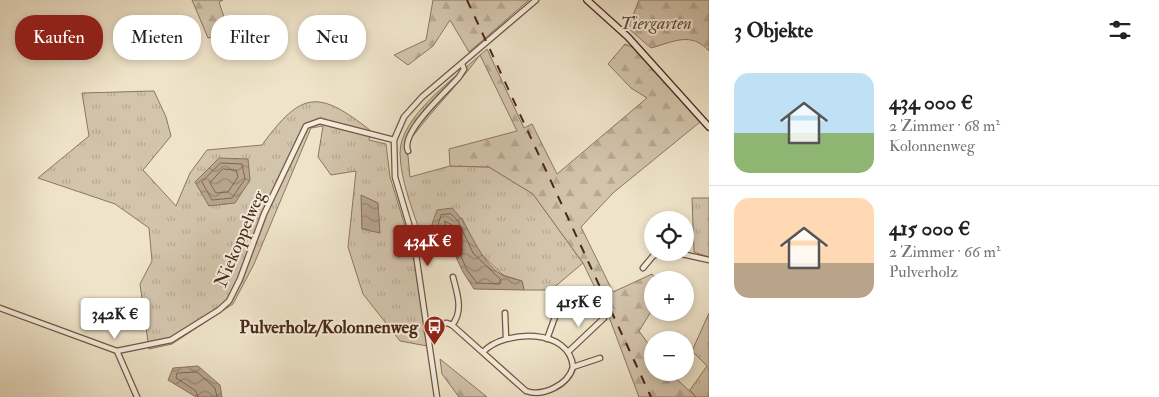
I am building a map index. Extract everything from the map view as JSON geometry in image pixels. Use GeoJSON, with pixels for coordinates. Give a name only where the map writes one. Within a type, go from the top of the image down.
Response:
{"type":"FeatureCollection","features":[{"type":"Feature","properties":{"kind":"street"},"geometry":{"type":"LineString","coordinates":[[437,397],[414,241],[395,176],[394,140],[401,122],[412,108],[536,0]]}},
{"type":"Feature","properties":{"kind":"street"},"geometry":{"type":"LineString","coordinates":[[587,0],[628,37],[709,127]]}},
{"type":"Feature","properties":{"kind":"street"},"geometry":{"type":"LineString","coordinates":[[408,151],[406,147],[410,134],[423,116],[459,77],[464,69],[462,64]]}},
{"type":"Feature","properties":{"kind":"street","name":"Niekoppelweg"},"geometry":{"type":"LineString","coordinates":[[117,351],[171,340],[219,310],[229,301],[240,279],[264,214],[306,126],[320,121],[394,140]]}},
{"type":"Feature","properties":{"kind":"street"},"geometry":{"type":"LineString","coordinates":[[694,257],[709,260]]}},
{"type":"Feature","properties":{"kind":"street"},"geometry":{"type":"LineString","coordinates":[[643,268],[649,261]]}},
{"type":"Feature","properties":{"kind":"street"},"geometry":{"type":"LineString","coordinates":[[452,326],[459,315],[459,303],[453,277]]}},
{"type":"Feature","properties":{"kind":"street"},"geometry":{"type":"LineString","coordinates":[[0,308],[117,351],[137,397]]}},
{"type":"Feature","properties":{"kind":"street"},"geometry":{"type":"LineString","coordinates":[[505,313],[506,338]]}},
{"type":"Feature","properties":{"kind":"street"},"geometry":{"type":"LineString","coordinates":[[547,339],[555,317]]}},
{"type":"Feature","properties":{"kind":"street"},"geometry":{"type":"LineString","coordinates":[[568,352],[604,318]]}},
{"type":"Feature","properties":{"kind":"street"},"geometry":{"type":"LineString","coordinates":[[427,325],[447,323],[452,326],[526,391],[532,394],[545,392],[568,378],[574,367],[600,358]]}},
{"type":"Feature","properties":{"kind":"street"},"geometry":{"type":"LineString","coordinates":[[483,352],[496,341],[523,335],[547,339],[568,352],[574,367]]}},
{"type":"Feature","properties":{"kind":"green space"},"geometry":{"type":"Polygon","coordinates":[[[192,0],[223,0],[219,2],[223,15],[211,15],[211,37],[208,38],[201,21],[201,15],[198,15],[192,0]]]}},
{"type":"Feature","properties":{"kind":"green space"},"geometry":{"type":"Polygon","coordinates":[[[433,0],[529,0],[469,52],[450,20],[433,46],[408,65],[394,55],[426,40],[433,0]]]}},
{"type":"Feature","properties":{"kind":"green space","name":"Tiergarten"},"geometry":{"type":"Polygon","coordinates":[[[639,0],[709,0],[709,51],[695,41],[689,40],[674,41],[651,48],[628,28],[639,0]]]}},
{"type":"Feature","properties":{"kind":"green space"},"geometry":{"type":"Polygon","coordinates":[[[625,44],[632,47],[700,122],[613,193],[581,227],[613,292],[644,278],[645,321],[639,331],[644,338],[644,381],[679,381],[696,397],[639,397],[609,317],[583,263],[533,194],[489,167],[450,166],[449,149],[517,131],[480,55],[487,49],[524,128],[532,124],[557,174],[647,98],[631,88],[608,64],[625,44]]]}},
{"type":"Feature","properties":{"kind":"green space"},"geometry":{"type":"Polygon","coordinates":[[[480,55],[413,136],[409,135],[405,149],[408,156],[410,177],[450,166],[489,167],[533,194],[583,263],[551,290],[524,290],[522,281],[503,275],[477,250],[462,218],[432,224],[438,246],[426,250],[406,191],[400,154],[402,140],[409,126],[430,99],[480,55]]]}},
{"type":"Feature","properties":{"kind":"green space"},"geometry":{"type":"Polygon","coordinates":[[[154,91],[166,117],[171,136],[143,170],[176,206],[190,173],[207,150],[262,145],[276,127],[300,106],[312,102],[324,103],[338,108],[371,131],[369,140],[386,144],[390,177],[413,252],[427,346],[400,341],[363,294],[348,247],[356,171],[331,175],[318,157],[323,126],[311,128],[254,264],[233,304],[172,344],[149,349],[140,284],[152,261],[149,228],[115,204],[38,178],[89,136],[82,93],[154,91]],[[362,196],[362,229],[378,218],[378,203],[362,196]]]}},
{"type":"Feature","properties":{"kind":"green space"},"geometry":{"type":"Polygon","coordinates":[[[692,198],[709,198],[709,257],[694,252],[694,211],[692,211],[692,198]]]}},
{"type":"Feature","properties":{"kind":"green space"},"geometry":{"type":"Polygon","coordinates":[[[709,313],[709,397],[696,397],[690,390],[707,366],[694,353],[694,347],[709,313]]]}},
{"type":"Feature","properties":{"kind":"green space"},"geometry":{"type":"Polygon","coordinates":[[[440,359],[487,397],[459,397],[442,374],[440,359]]]}},
{"type":"Feature","properties":{"kind":"water"},"geometry":{"type":"Polygon","coordinates":[[[219,158],[248,159],[250,180],[235,203],[209,206],[195,182],[219,158]]]}},
{"type":"Feature","properties":{"kind":"water"},"geometry":{"type":"Polygon","coordinates":[[[361,195],[378,203],[380,233],[362,229],[361,195]]]}},
{"type":"Feature","properties":{"kind":"water"},"geometry":{"type":"Polygon","coordinates":[[[452,208],[465,225],[486,261],[502,275],[522,281],[524,290],[474,289],[455,255],[438,246],[432,224],[437,210],[452,208]]]}},
{"type":"Feature","properties":{"kind":"water"},"geometry":{"type":"Polygon","coordinates":[[[198,366],[220,385],[222,397],[196,397],[168,380],[173,368],[198,366]]]}},
{"type":"Feature","properties":{"kind":"railway"},"geometry":{"type":"LineString","coordinates":[[467,0],[651,397]]}},
{"type":"Feature","properties":{"kind":"place","name":"Pulverholz/Kolonnenweg"},"geometry":{"type":"Point","coordinates":[434,346]}}]}
